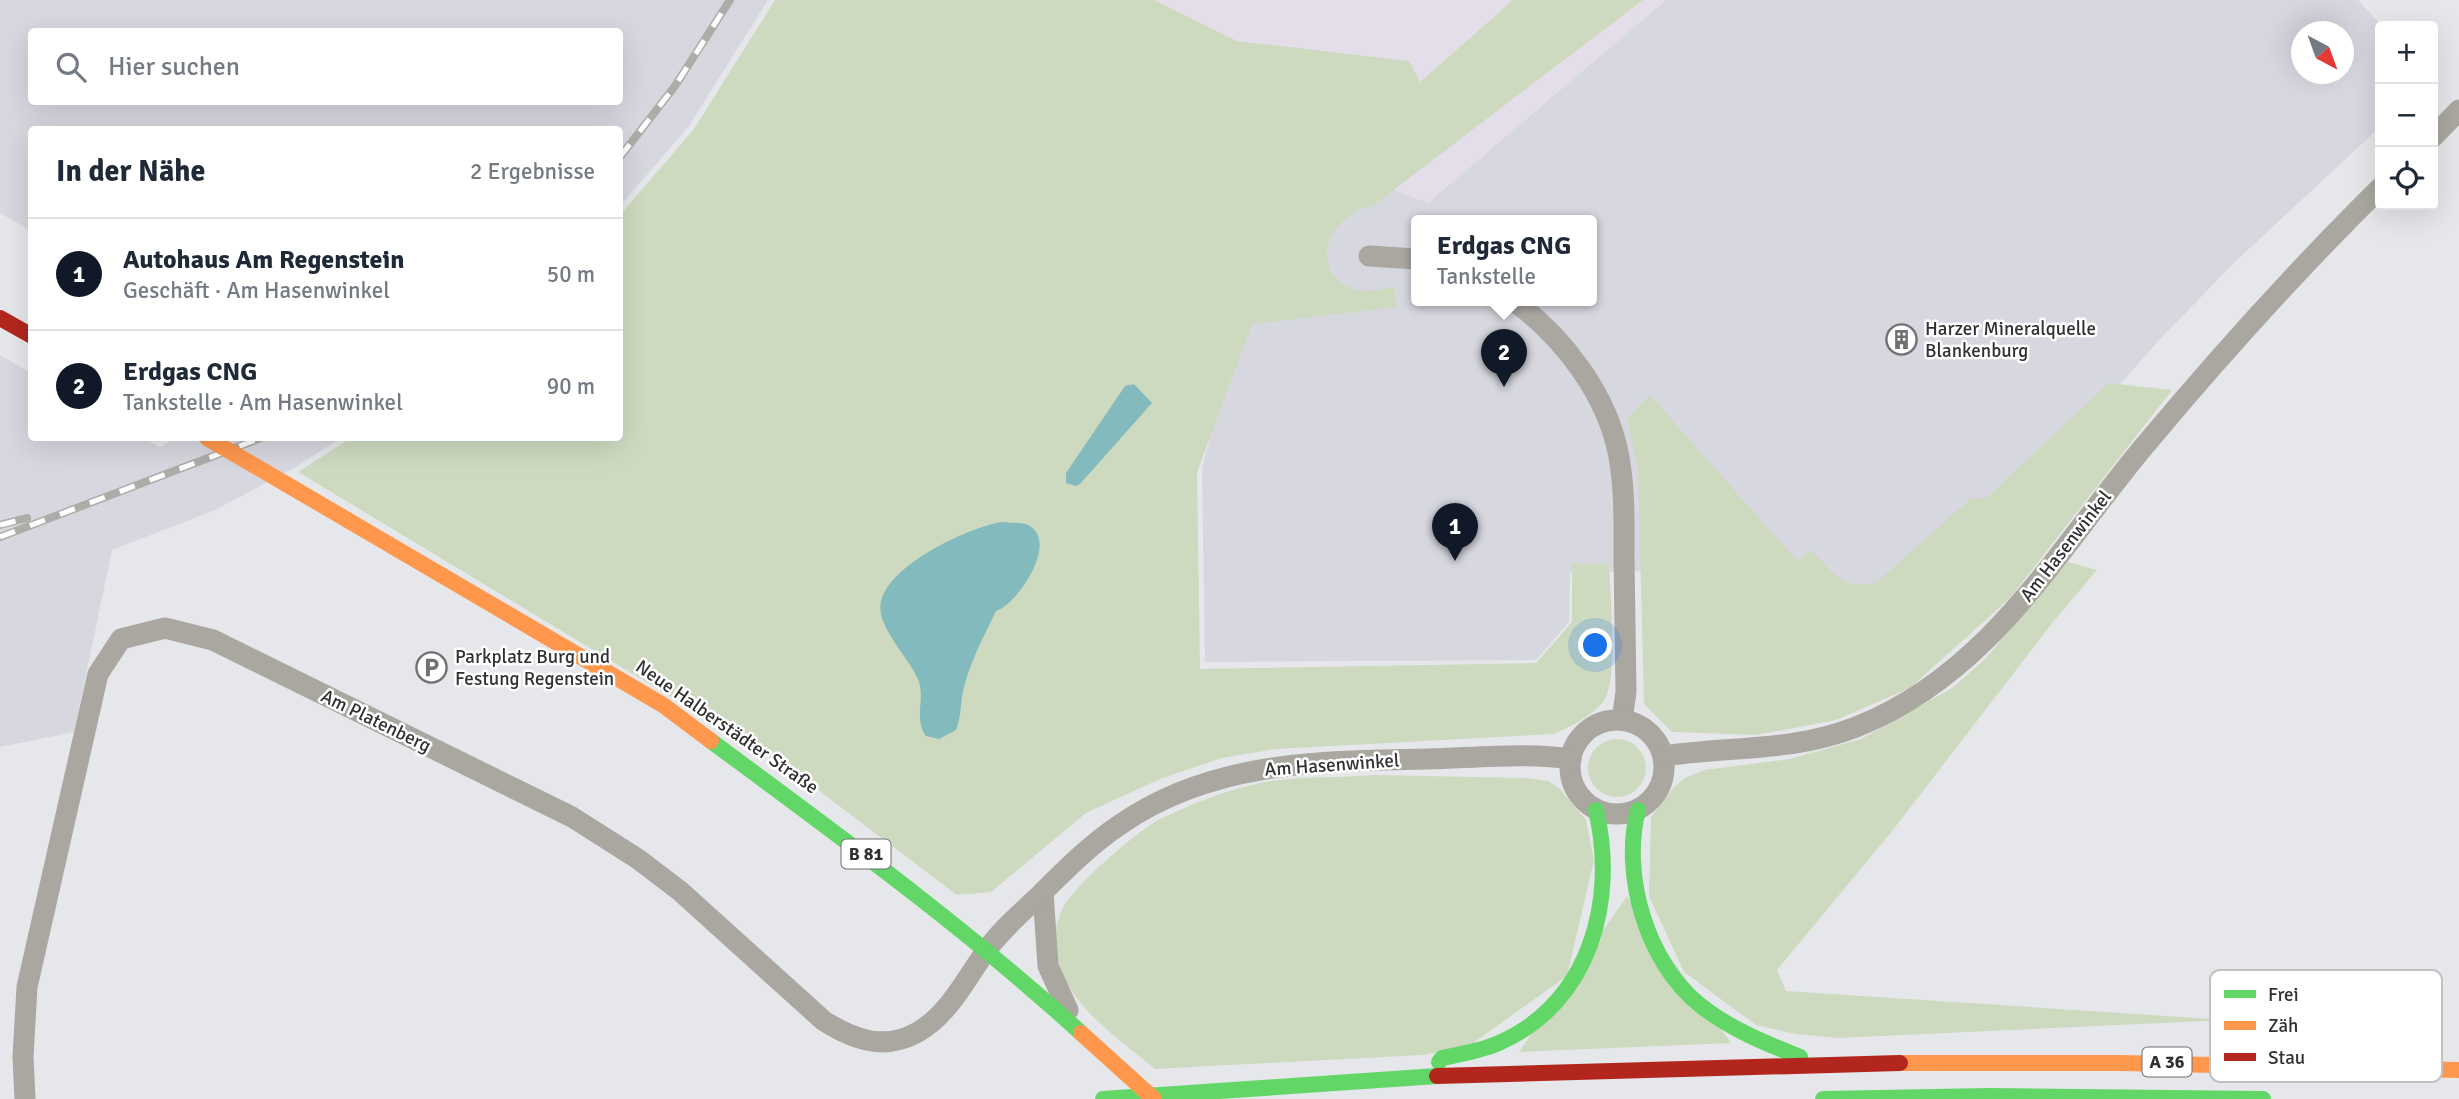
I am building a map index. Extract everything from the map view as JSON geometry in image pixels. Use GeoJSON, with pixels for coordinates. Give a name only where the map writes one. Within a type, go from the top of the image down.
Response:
{"type":"FeatureCollection","features":[{"type":"Feature","properties":{"kind":"main road"},"geometry":{"type":"LineString","coordinates":[[0,318],[28,334]]}},
{"type":"Feature","properties":{"kind":"main road","name":"Neue Halberstädter Straße"},"geometry":{"type":"LineString","coordinates":[[212,441],[663,705],[807,809],[987,950]]}},
{"type":"Feature","properties":{"kind":"main road"},"geometry":{"type":"LineString","coordinates":[[1427,1077],[1442,1058],[1481,1051],[1524,1030],[1557,1001],[1580,968],[1596,931],[1602,905],[1604,844],[1595,810]]}},
{"type":"Feature","properties":{"kind":"main road"},"geometry":{"type":"LineString","coordinates":[[1638,810],[1632,850],[1636,886],[1657,953],[1676,982],[1696,1004],[1724,1024],[1814,1063]]}},
{"type":"Feature","properties":{"kind":"main road","name":"B 81"},"geometry":{"type":"LineString","coordinates":[[987,950],[1154,1099]]}},
{"type":"Feature","properties":{"kind":"main road","name":"A 36"},"geometry":{"type":"LineString","coordinates":[[1104,1099],[1427,1077],[1814,1063],[2210,1063]]}},
{"type":"Feature","properties":{"kind":"main road","name":"A 36"},"geometry":{"type":"LineString","coordinates":[[1823,1099],[1989,1096],[2263,1099]]}},
{"type":"Feature","properties":{"kind":"street"},"geometry":{"type":"LineString","coordinates":[[2438,132],[2459,110]]}},
{"type":"Feature","properties":{"kind":"street","name":"Am Hasenwinkel"},"geometry":{"type":"LineString","coordinates":[[1664,757],[1774,748],[1829,736],[1856,727],[1903,705],[1955,670],[2013,613],[2139,453],[2221,357],[2375,193]]}},
{"type":"Feature","properties":{"kind":"street"},"geometry":{"type":"LineString","coordinates":[[1369,256],[1411,259]]}},
{"type":"Feature","properties":{"kind":"street"},"geometry":{"type":"LineString","coordinates":[[1520,306],[1553,336],[1580,369],[1602,404],[1619,454],[1624,496],[1626,692],[1622,720]]}},
{"type":"Feature","properties":{"kind":"street","name":"Am Platenberg"},"geometry":{"type":"LineString","coordinates":[[25,1099],[23,1057],[27,987],[98,674],[121,639],[165,628],[234,649],[572,817],[638,859],[680,891],[824,1021],[848,1036],[882,1043],[917,1033],[943,1011],[987,950]]}},
{"type":"Feature","properties":{"kind":"street"},"geometry":{"type":"LineString","coordinates":[[1622,720],[1646,730],[1659,744],[1664,757],[1661,784],[1655,797],[1638,810],[1617,815],[1595,810],[1575,788],[1571,759],[1578,741],[1586,731],[1603,722],[1622,720]]}},
{"type":"Feature","properties":{"kind":"street","name":"Am Hasenwinkel"},"geometry":{"type":"LineString","coordinates":[[987,950],[1042,892],[1097,842],[1130,818],[1179,793],[1242,773],[1326,761],[1571,759]]}},
{"type":"Feature","properties":{"kind":"street"},"geometry":{"type":"LineString","coordinates":[[1042,892],[1048,966],[1056,990],[1081,1033]]}},
{"type":"Feature","properties":{"kind":"shaded area"},"geometry":{"type":"Polygon","coordinates":[[[0,0],[768,0],[689,126],[623,203],[623,126],[28,126],[28,229],[0,213],[0,0]]]}},
{"type":"Feature","properties":{"kind":"shaded area"},"geometry":{"type":"Polygon","coordinates":[[[1091,0],[1666,0],[1428,203],[1317,161],[1091,0]]]}},
{"type":"Feature","properties":{"kind":"shaded area"},"geometry":{"type":"Polygon","coordinates":[[[1666,0],[2358,0],[2377,21],[2375,21],[2375,132],[2236,261],[2161,338],[1977,545],[1885,633],[1654,571],[1570,572],[1569,622],[1536,660],[1205,662],[1202,469],[1219,402],[1317,161],[1428,202],[1666,0]]]}},
{"type":"Feature","properties":{"kind":"shaded area"},"geometry":{"type":"Polygon","coordinates":[[[0,355],[28,371],[28,441],[149,441],[160,447],[171,441],[336,441],[294,468],[215,510],[112,550],[74,732],[0,747],[0,355]]]}},
{"type":"Feature","properties":{"kind":"green space"},"geometry":{"type":"Polygon","coordinates":[[[775,0],[1154,0],[1237,41],[1409,61],[1420,82],[1513,0],[1643,0],[1375,204],[1357,211],[1342,222],[1329,243],[1327,254],[1332,274],[1349,287],[1362,291],[1394,286],[1397,307],[1252,324],[1197,472],[1200,669],[1536,663],[1572,622],[1572,563],[1609,564],[1612,657],[1608,692],[1603,702],[1580,721],[1553,734],[1276,749],[1222,758],[1160,779],[1086,813],[991,892],[957,895],[789,768],[298,472],[346,441],[623,441],[623,212],[694,129],[775,0]]]}},
{"type":"Feature","properties":{"kind":"green space"},"geometry":{"type":"Polygon","coordinates":[[[2109,383],[2172,390],[2010,598],[1910,688],[1836,720],[1756,735],[1672,732],[1644,704],[1638,467],[1627,419],[1650,395],[1797,561],[1811,550],[1840,578],[1855,584],[1865,584],[1877,582],[1970,499],[1986,498],[2109,383]]]}},
{"type":"Feature","properties":{"kind":"green space"},"geometry":{"type":"Polygon","coordinates":[[[2068,562],[2097,570],[2053,622],[1893,830],[1777,970],[1786,991],[2210,1021],[1838,1038],[1796,1034],[1756,1025],[1684,972],[1649,896],[1651,817],[1673,788],[1685,778],[1704,770],[1790,759],[1861,739],[1952,688],[1985,659],[2068,562]]]}},
{"type":"Feature","properties":{"kind":"green space"},"geometry":{"type":"Polygon","coordinates":[[[1611,739],[1623,739],[1638,747],[1646,762],[1646,774],[1638,789],[1623,797],[1611,797],[1596,789],[1588,774],[1588,762],[1596,747],[1611,739]]]}},
{"type":"Feature","properties":{"kind":"green space"},"geometry":{"type":"Polygon","coordinates":[[[1376,775],[1525,778],[1548,781],[1559,788],[1586,820],[1594,860],[1567,976],[1469,1046],[1422,1055],[1155,1069],[1109,1031],[1080,1002],[1060,968],[1055,949],[1059,918],[1063,908],[1080,886],[1107,859],[1150,825],[1184,808],[1260,783],[1376,775]]]}},
{"type":"Feature","properties":{"kind":"green space"},"geometry":{"type":"Polygon","coordinates":[[[1627,896],[1731,1043],[1519,1052],[1627,896]]]}},
{"type":"Feature","properties":{"kind":"water"},"geometry":{"type":"Polygon","coordinates":[[[1134,384],[1152,403],[1080,484],[1076,486],[1066,483],[1066,473],[1125,386],[1134,384]]]}},
{"type":"Feature","properties":{"kind":"water"},"geometry":{"type":"Polygon","coordinates":[[[1001,522],[1025,524],[1037,533],[1040,544],[1038,557],[1015,597],[996,611],[982,639],[967,677],[956,730],[939,739],[926,736],[920,722],[921,694],[918,679],[884,622],[881,614],[882,598],[891,582],[925,554],[967,533],[1001,522]]]}},
{"type":"Feature","properties":{"kind":"railway"},"geometry":{"type":"LineString","coordinates":[[623,153],[675,86],[730,0]]}},
{"type":"Feature","properties":{"kind":"railway"},"geometry":{"type":"LineString","coordinates":[[0,537],[253,441]]}},
{"type":"Feature","properties":{"kind":"railway"},"geometry":{"type":"LineString","coordinates":[[0,525],[27,518]]}},
{"type":"Feature","properties":{"kind":"traffic: fast"},"geometry":{"type":"LineString","coordinates":[[711,741],[946,919],[1081,1033]]}},
{"type":"Feature","properties":{"kind":"traffic: fast"},"geometry":{"type":"LineString","coordinates":[[1439,1062],[1442,1058],[1492,1046],[1530,1025],[1556,1002],[1576,975],[1590,945],[1599,912],[1603,879],[1602,844],[1596,810]]}},
{"type":"Feature","properties":{"kind":"traffic: fast"},"geometry":{"type":"LineString","coordinates":[[1638,810],[1633,862],[1636,889],[1653,942],[1666,966],[1681,987],[1711,1014],[1748,1035],[1800,1057]]}},
{"type":"Feature","properties":{"kind":"traffic: fast"},"geometry":{"type":"LineString","coordinates":[[1103,1099],[1437,1076]]}},
{"type":"Feature","properties":{"kind":"traffic: fast"},"geometry":{"type":"LineString","coordinates":[[1823,1099],[1989,1096],[2263,1099]]}},
{"type":"Feature","properties":{"kind":"traffic: slow"},"geometry":{"type":"LineString","coordinates":[[212,441],[286,484]]}},
{"type":"Feature","properties":{"kind":"traffic: slow"},"geometry":{"type":"LineString","coordinates":[[286,484],[663,705],[711,741]]}},
{"type":"Feature","properties":{"kind":"traffic: slow"},"geometry":{"type":"LineString","coordinates":[[1081,1033],[1154,1099]]}},
{"type":"Feature","properties":{"kind":"traffic: slow"},"geometry":{"type":"LineString","coordinates":[[1900,1063],[2210,1065]]}},
{"type":"Feature","properties":{"kind":"traffic: slow"},"geometry":{"type":"LineString","coordinates":[[2442,1070],[2459,1070]]}},
{"type":"Feature","properties":{"kind":"traffic: jam"},"geometry":{"type":"LineString","coordinates":[[0,318],[28,334]]}},
{"type":"Feature","properties":{"kind":"traffic: jam"},"geometry":{"type":"LineString","coordinates":[[1437,1076],[1900,1063]]}},
{"type":"Feature","properties":{"kind":"place","name":"Harzer Mineralquelle Blankenburg"},"geometry":{"type":"Point","coordinates":[1902,340]}},
{"type":"Feature","properties":{"kind":"place","name":"Erdgas CNG"},"geometry":{"type":"Point","coordinates":[1504,387]}},
{"type":"Feature","properties":{"kind":"place","name":"Autohaus Am Regenstein"},"geometry":{"type":"Point","coordinates":[1455,561]}},
{"type":"Feature","properties":{"kind":"place","name":"Parkplatz Burg und Festung Regenstein"},"geometry":{"type":"Point","coordinates":[432,668]}}]}
